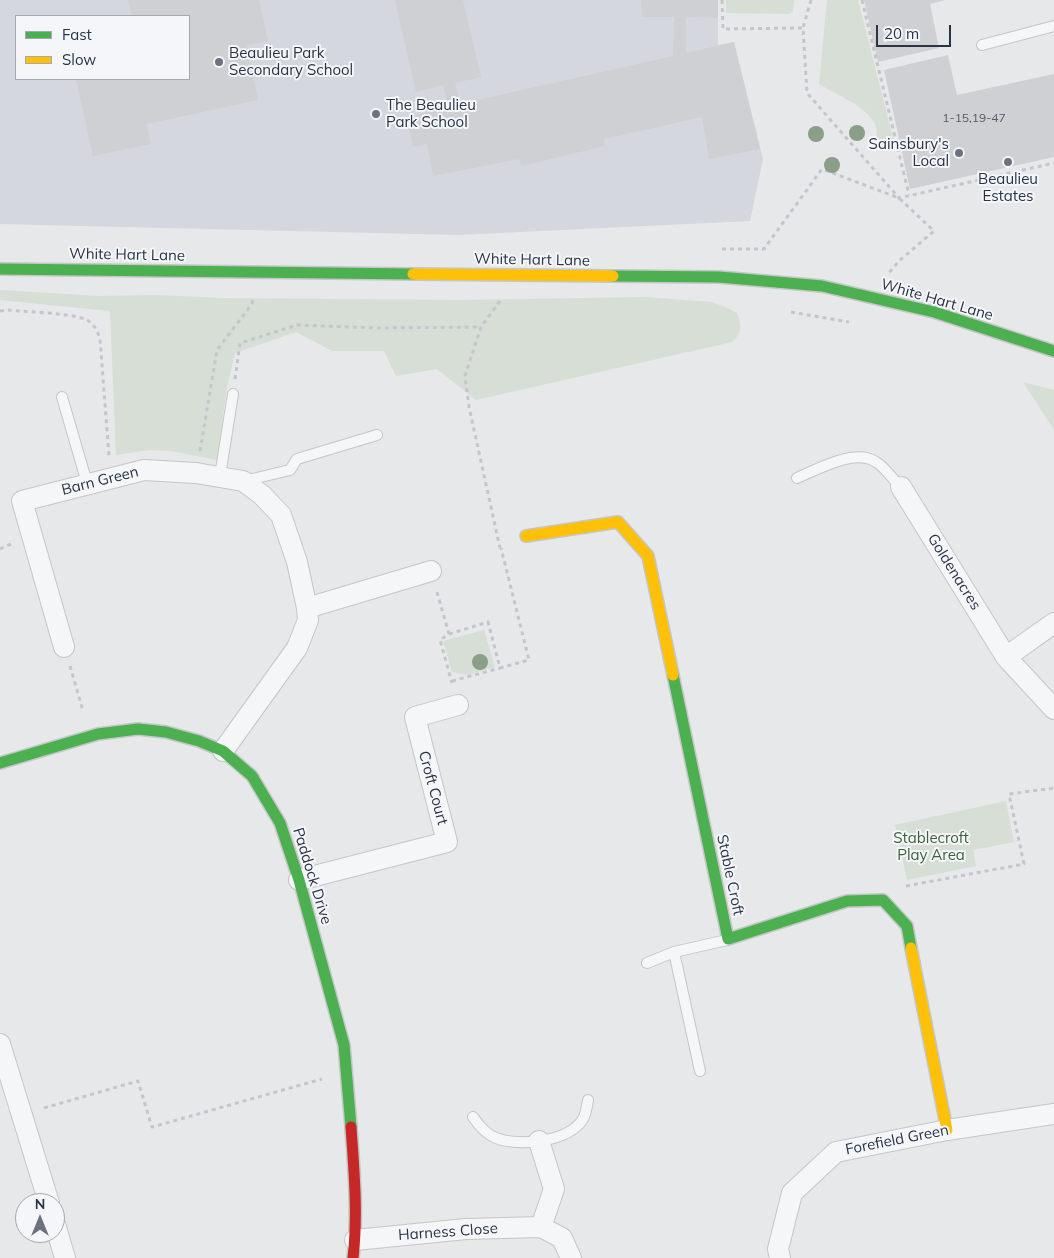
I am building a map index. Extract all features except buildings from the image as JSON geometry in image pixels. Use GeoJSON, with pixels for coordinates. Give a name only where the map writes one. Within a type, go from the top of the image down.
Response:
{"type":"FeatureCollection","features":[{"type":"Feature","properties":{"kind":"street","name":"White Hart Lane"},"geometry":{"type":"LineString","coordinates":[[0,269],[719,277],[822,286],[934,312],[1054,351]]}},
{"type":"Feature","properties":{"kind":"street","name":"Barn Green"},"geometry":{"type":"LineString","coordinates":[[64,647],[22,501],[144,470],[220,476],[243,481],[262,495],[281,515],[297,562],[308,620],[297,648],[223,752]]}},
{"type":"Feature","properties":{"kind":"street","name":"Goldenacres"},"geometry":{"type":"LineString","coordinates":[[901,487],[1006,657],[1054,709]]}},
{"type":"Feature","properties":{"kind":"street","name":"Stable Croft"},"geometry":{"type":"LineString","coordinates":[[526,536],[618,522],[648,556],[728,939],[847,901],[883,900]]}},
{"type":"Feature","properties":{"kind":"street"},"geometry":{"type":"LineString","coordinates":[[307,608],[431,571]]}},
{"type":"Feature","properties":{"kind":"street"},"geometry":{"type":"LineString","coordinates":[[1006,657],[1054,624]]}},
{"type":"Feature","properties":{"kind":"street","name":"Croft Court"},"geometry":{"type":"LineString","coordinates":[[299,880],[447,842],[414,717],[458,705]]}},
{"type":"Feature","properties":{"kind":"street","name":"Paddock Drive"},"geometry":{"type":"LineString","coordinates":[[0,763],[98,734],[138,729],[166,732],[199,741],[223,752],[252,776],[280,823],[299,880],[344,1046],[354,1169],[354,1249]]}},
{"type":"Feature","properties":{"kind":"street"},"geometry":{"type":"LineString","coordinates":[[883,900],[907,926],[947,1130]]}},
{"type":"Feature","properties":{"kind":"street"},"geometry":{"type":"LineString","coordinates":[[0,1044],[45,1193]]}},
{"type":"Feature","properties":{"kind":"street","name":"Forefield Green"},"geometry":{"type":"LineString","coordinates":[[780,1258],[778,1249],[792,1194],[836,1152],[947,1130],[1054,1114]]}},
{"type":"Feature","properties":{"kind":"street"},"geometry":{"type":"LineString","coordinates":[[539,1141],[554,1188],[541,1227],[562,1238],[571,1258]]}},
{"type":"Feature","properties":{"kind":"street","name":"Harness Close"},"geometry":{"type":"LineString","coordinates":[[354,1249],[466,1229],[541,1227]]}},
{"type":"Feature","properties":{"kind":"street"},"geometry":{"type":"LineString","coordinates":[[61,1243],[65,1258]]}},
{"type":"Feature","properties":{"kind":"lane"},"geometry":{"type":"LineString","coordinates":[[982,45],[1054,26]]}},
{"type":"Feature","properties":{"kind":"lane"},"geometry":{"type":"LineString","coordinates":[[220,476],[233,394]]}},
{"type":"Feature","properties":{"kind":"lane"},"geometry":{"type":"LineString","coordinates":[[62,397],[87,483]]}},
{"type":"Feature","properties":{"kind":"lane"},"geometry":{"type":"LineString","coordinates":[[243,481],[290,470],[297,459],[377,436]]}},
{"type":"Feature","properties":{"kind":"lane"},"geometry":{"type":"LineString","coordinates":[[797,478],[846,458],[868,458],[877,462],[901,487]]}},
{"type":"Feature","properties":{"kind":"lane"},"geometry":{"type":"LineString","coordinates":[[647,963],[674,952],[728,939]]}},
{"type":"Feature","properties":{"kind":"lane"},"geometry":{"type":"LineString","coordinates":[[674,952],[700,1071]]}},
{"type":"Feature","properties":{"kind":"lane"},"geometry":{"type":"LineString","coordinates":[[473,1117],[480,1127],[495,1137],[523,1142],[539,1141],[569,1132],[579,1125],[585,1118],[588,1100]]}},
{"type":"Feature","properties":{"kind":"path"},"geometry":{"type":"LineString","coordinates":[[722,0],[723,29],[803,28]]}},
{"type":"Feature","properties":{"kind":"path"},"geometry":{"type":"LineString","coordinates":[[811,0],[803,28],[807,93],[899,198],[1054,163]]}},
{"type":"Feature","properties":{"kind":"path"},"geometry":{"type":"LineString","coordinates":[[862,0],[909,195]]}},
{"type":"Feature","properties":{"kind":"path"},"geometry":{"type":"LineString","coordinates":[[0,312],[8,310],[78,317],[89,321],[98,331],[112,477]]}},
{"type":"Feature","properties":{"kind":"path"},"geometry":{"type":"LineString","coordinates":[[233,394],[240,343],[297,325],[378,328],[481,327]]}},
{"type":"Feature","properties":{"kind":"path"},"geometry":{"type":"LineString","coordinates":[[452,682],[529,660],[500,548],[469,407]]}},
{"type":"Feature","properties":{"kind":"path"},"geometry":{"type":"LineString","coordinates":[[500,548],[526,536]]}},
{"type":"Feature","properties":{"kind":"path"},"geometry":{"type":"LineString","coordinates":[[0,549],[14,543]]}},
{"type":"Feature","properties":{"kind":"path"},"geometry":{"type":"LineString","coordinates":[[431,571],[449,634]]}},
{"type":"Feature","properties":{"kind":"path"},"geometry":{"type":"LineString","coordinates":[[458,705],[440,640],[449,634],[488,622],[500,668]]}},
{"type":"Feature","properties":{"kind":"path"},"geometry":{"type":"LineString","coordinates":[[64,647],[84,712]]}},
{"type":"Feature","properties":{"kind":"path"},"geometry":{"type":"LineString","coordinates":[[883,900],[909,884],[1024,864],[1009,794],[1054,788]]}},
{"type":"Feature","properties":{"kind":"path"},"geometry":{"type":"LineString","coordinates":[[22,1115],[138,1081],[152,1126],[347,1072]]}},
{"type":"Feature","properties":{"kind":"shaded area","name":"The Beaulieu Park School"},"geometry":{"type":"Polygon","coordinates":[[[0,0],[718,0],[718,45],[734,42],[763,159],[750,221],[458,235],[0,224],[0,0]]]}},
{"type":"Feature","properties":{"kind":"green space"},"geometry":{"type":"Polygon","coordinates":[[[726,0],[794,0],[793,11],[790,14],[726,13],[726,0]]]}},
{"type":"Feature","properties":{"kind":"green space"},"geometry":{"type":"Polygon","coordinates":[[[827,0],[858,0],[895,146],[886,149],[881,146],[877,140],[877,130],[874,122],[863,110],[819,84],[827,0]]]}},
{"type":"Feature","properties":{"kind":"green space"},"geometry":{"type":"Polygon","coordinates":[[[0,290],[98,296],[157,295],[221,298],[461,300],[644,297],[712,302],[737,313],[740,329],[738,336],[732,342],[476,400],[437,369],[396,376],[384,351],[332,351],[296,332],[235,353],[227,387],[217,460],[171,451],[149,450],[116,455],[110,311],[0,300],[0,290]]]}},
{"type":"Feature","properties":{"kind":"green space"},"geometry":{"type":"Polygon","coordinates":[[[1023,382],[1054,390],[1054,430],[1023,382]]]}},
{"type":"Feature","properties":{"kind":"green space"},"geometry":{"type":"Polygon","coordinates":[[[484,630],[495,667],[467,675],[452,672],[443,641],[484,630]]]}},
{"type":"Feature","properties":{"kind":"green space","name":"Stablecroft Play Area"},"geometry":{"type":"Polygon","coordinates":[[[1006,801],[1014,842],[973,850],[976,866],[907,880],[895,825],[1006,801]]]}},
{"type":"Feature","properties":{"kind":"traffic: fast"},"geometry":{"type":"LineString","coordinates":[[0,269],[413,274]]}},
{"type":"Feature","properties":{"kind":"traffic: fast"},"geometry":{"type":"LineString","coordinates":[[613,276],[719,277],[822,286],[934,312],[1054,351]]}},
{"type":"Feature","properties":{"kind":"traffic: fast"},"geometry":{"type":"LineString","coordinates":[[673,675],[728,939],[847,901],[883,900],[907,926],[911,948]]}},
{"type":"Feature","properties":{"kind":"traffic: fast"},"geometry":{"type":"LineString","coordinates":[[0,763],[98,734],[138,729],[166,732],[199,741],[223,751],[252,776],[280,823],[299,880],[344,1045],[351,1127]]}},
{"type":"Feature","properties":{"kind":"traffic: slow"},"geometry":{"type":"LineString","coordinates":[[413,274],[613,276]]}},
{"type":"Feature","properties":{"kind":"traffic: slow"},"geometry":{"type":"LineString","coordinates":[[526,536],[618,522],[648,556],[673,675]]}},
{"type":"Feature","properties":{"kind":"traffic: slow"},"geometry":{"type":"LineString","coordinates":[[911,948],[947,1130]]}},
{"type":"Feature","properties":{"kind":"traffic: jam"},"geometry":{"type":"LineString","coordinates":[[351,1127],[355,1209],[353,1258]]}},
{"type":"Feature","properties":{"kind":"place","name":"Beaulieu Park Secondary School"},"geometry":{"type":"Point","coordinates":[219,62]}},
{"type":"Feature","properties":{"kind":"place","name":"The Beaulieu Park School"},"geometry":{"type":"Point","coordinates":[376,114]}},
{"type":"Feature","properties":{"kind":"place","name":"Sainsbury's Local"},"geometry":{"type":"Point","coordinates":[959,153]}},
{"type":"Feature","properties":{"kind":"place","name":"Beaulieu Estates"},"geometry":{"type":"Point","coordinates":[1008,162]}}]}
